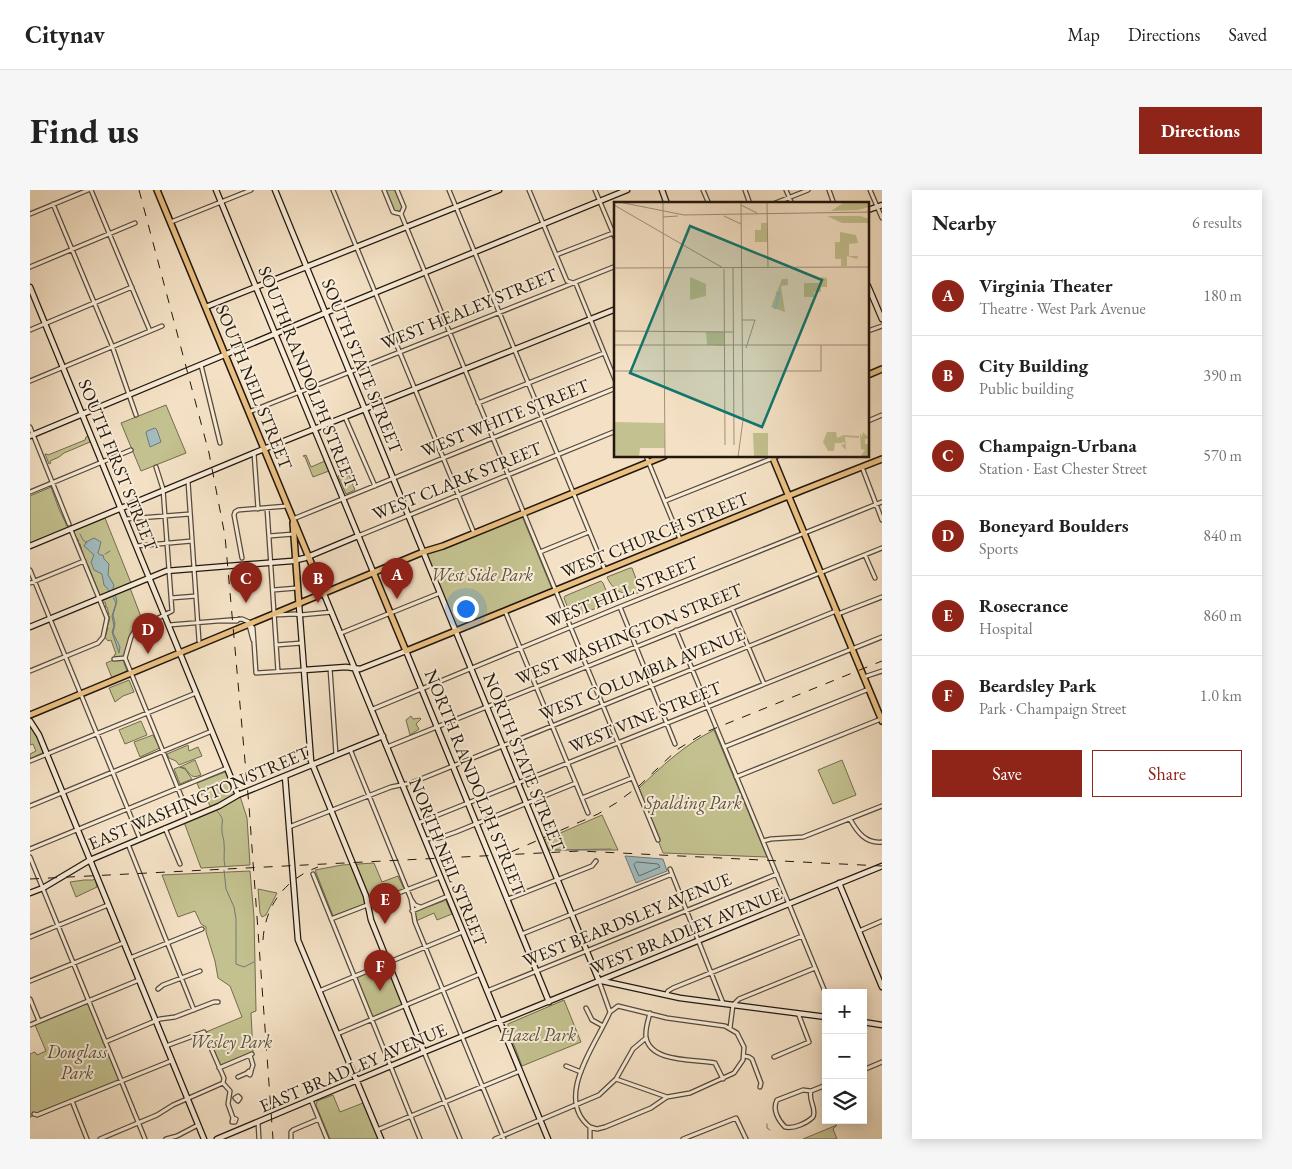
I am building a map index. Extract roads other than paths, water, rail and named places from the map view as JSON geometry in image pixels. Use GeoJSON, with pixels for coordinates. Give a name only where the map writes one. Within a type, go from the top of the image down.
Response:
{"type":"FeatureCollection","features":[{"type":"Feature","properties":{"kind":"main road","name":"SOUTH NEIL STREET"},"geometry":{"type":"LineString","coordinates":[[157,190],[324,594]]}},
{"type":"Feature","properties":{"kind":"main road","name":"SOUTH RANDOLPH STREET"},"geometry":{"type":"LineString","coordinates":[[216,190],[374,574]]}},
{"type":"Feature","properties":{"kind":"main road","name":"SOUTH STATE STREET"},"geometry":{"type":"LineString","coordinates":[[274,190],[423,552]]}},
{"type":"Feature","properties":{"kind":"main road"},"geometry":{"type":"LineString","coordinates":[[31,435],[627,190]]}},
{"type":"Feature","properties":{"kind":"main road"},"geometry":{"type":"LineString","coordinates":[[662,190],[666,202]]}},
{"type":"Feature","properties":{"kind":"main road"},"geometry":{"type":"LineString","coordinates":[[206,307],[496,191]]}},
{"type":"Feature","properties":{"kind":"main road","name":"SOUTH FIRST STREET"},"geometry":{"type":"LineString","coordinates":[[30,287],[238,794]]}},
{"type":"Feature","properties":{"kind":"main road"},"geometry":{"type":"LineString","coordinates":[[869,287],[882,319]]}},
{"type":"Feature","properties":{"kind":"main road"},"geometry":{"type":"LineString","coordinates":[[30,546],[254,452],[614,310]]}},
{"type":"Feature","properties":{"kind":"main road"},"geometry":{"type":"LineString","coordinates":[[869,375],[882,369]]}},
{"type":"Feature","properties":{"kind":"main road"},"geometry":{"type":"LineString","coordinates":[[30,715],[374,574],[423,552],[659,458]]}},
{"type":"Feature","properties":{"kind":"main road"},"geometry":{"type":"LineString","coordinates":[[774,458],[788,496],[869,690],[879,708],[882,720]]}},
{"type":"Feature","properties":{"kind":"main road","name":"WEST CHURCH STREET"},"geometry":{"type":"LineString","coordinates":[[304,670],[346,667],[364,668],[882,459]]}},
{"type":"Feature","properties":{"kind":"main road"},"geometry":{"type":"LineString","coordinates":[[293,519],[312,764],[366,896],[370,920],[424,1052]]}},
{"type":"Feature","properties":{"kind":"main road","name":"WEST CLARK STREET"},"geometry":{"type":"LineString","coordinates":[[30,627],[169,570],[295,560],[358,536]]}},
{"type":"Feature","properties":{"kind":"main road","name":"NORTH STATE STREET"},"geometry":{"type":"LineString","coordinates":[[423,552],[599,981]]}},
{"type":"Feature","properties":{"kind":"main road","name":"NORTH RANDOLPH STREET"},"geometry":{"type":"LineString","coordinates":[[374,574],[549,1002]]}},
{"type":"Feature","properties":{"kind":"main road","name":"NORTH NEIL STREET"},"geometry":{"type":"LineString","coordinates":[[324,594],[548,1139]]}},
{"type":"Feature","properties":{"kind":"main road"},"geometry":{"type":"LineString","coordinates":[[30,721],[36,728],[47,754],[204,1139]]}},
{"type":"Feature","properties":{"kind":"main road","name":"EAST WASHINGTON STREET"},"geometry":{"type":"LineString","coordinates":[[30,893],[43,888],[90,860],[219,806],[238,794],[383,736]]}},
{"type":"Feature","properties":{"kind":"main road"},"geometry":{"type":"LineString","coordinates":[[284,776],[297,935],[381,1139]]}},
{"type":"Feature","properties":{"kind":"main road","name":"WEST BRADLEY AVENUE"},"geometry":{"type":"LineString","coordinates":[[500,1022],[882,866]]}},
{"type":"Feature","properties":{"kind":"main road"},"geometry":{"type":"LineString","coordinates":[[839,884],[880,977],[882,987]]}},
{"type":"Feature","properties":{"kind":"main road"},"geometry":{"type":"LineString","coordinates":[[599,981],[612,982],[666,995],[822,1017]]}},
{"type":"Feature","properties":{"kind":"main road","name":"EAST BRADLEY AVENUE"},"geometry":{"type":"LineString","coordinates":[[217,1139],[500,1022]]}},
{"type":"Feature","properties":{"kind":"main road"},"geometry":{"type":"LineString","coordinates":[[867,1023],[882,1025]]}},
{"type":"Feature","properties":{"kind":"street"},"geometry":{"type":"LineString","coordinates":[[30,214],[89,190],[150,331]]}},
{"type":"Feature","properties":{"kind":"street"},"geometry":{"type":"LineString","coordinates":[[170,222],[251,190]]}},
{"type":"Feature","properties":{"kind":"street"},"geometry":{"type":"LineString","coordinates":[[333,190],[474,533]]}},
{"type":"Feature","properties":{"kind":"street"},"geometry":{"type":"LineString","coordinates":[[384,190],[393,212],[400,214],[406,227],[658,840]]}},
{"type":"Feature","properties":{"kind":"street"},"geometry":{"type":"LineString","coordinates":[[398,190],[404,207],[400,214]]}},
{"type":"Feature","properties":{"kind":"street"},"geometry":{"type":"LineString","coordinates":[[449,190],[605,570]]}},
{"type":"Feature","properties":{"kind":"street"},"geometry":{"type":"LineString","coordinates":[[529,190],[568,281],[576,284],[614,377]]}},
{"type":"Feature","properties":{"kind":"street"},"geometry":{"type":"LineString","coordinates":[[556,255],[613,233],[595,190]]}},
{"type":"Feature","properties":{"kind":"street"},"geometry":{"type":"LineString","coordinates":[[703,190],[708,202]]}},
{"type":"Feature","properties":{"kind":"street"},"geometry":{"type":"LineString","coordinates":[[745,190],[749,202]]}},
{"type":"Feature","properties":{"kind":"street"},"geometry":{"type":"LineString","coordinates":[[786,190],[791,202]]}},
{"type":"Feature","properties":{"kind":"street"},"geometry":{"type":"LineString","coordinates":[[778,202],[808,190]]}},
{"type":"Feature","properties":{"kind":"street"},"geometry":{"type":"LineString","coordinates":[[829,190],[833,202]]}},
{"type":"Feature","properties":{"kind":"street"},"geometry":{"type":"LineString","coordinates":[[870,190],[880,206],[882,218]]}},
{"type":"Feature","properties":{"kind":"street"},"geometry":{"type":"LineString","coordinates":[[53,204],[112,346],[136,415]]}},
{"type":"Feature","properties":{"kind":"street"},"geometry":{"type":"LineString","coordinates":[[30,266],[135,223]]}},
{"type":"Feature","properties":{"kind":"street","name":"WEST HEALEY STREET"},"geometry":{"type":"LineString","coordinates":[[249,412],[614,267]]}},
{"type":"Feature","properties":{"kind":"street"},"geometry":{"type":"LineString","coordinates":[[30,330],[132,288]]}},
{"type":"Feature","properties":{"kind":"street"},"geometry":{"type":"LineString","coordinates":[[30,381],[162,326]]}},
{"type":"Feature","properties":{"kind":"street"},"geometry":{"type":"LineString","coordinates":[[869,331],[882,326]]}},
{"type":"Feature","properties":{"kind":"street"},"geometry":{"type":"LineString","coordinates":[[478,403],[604,353]]}},
{"type":"Feature","properties":{"kind":"street"},"geometry":{"type":"LineString","coordinates":[[201,365],[220,443]]}},
{"type":"Feature","properties":{"kind":"street","name":"WEST WHITE STREET"},"geometry":{"type":"LineString","coordinates":[[293,519],[614,389]]}},
{"type":"Feature","properties":{"kind":"street"},"geometry":{"type":"LineString","coordinates":[[869,420],[882,415]]}},
{"type":"Feature","properties":{"kind":"street"},"geometry":{"type":"LineString","coordinates":[[345,417],[375,486]]}},
{"type":"Feature","properties":{"kind":"street"},"geometry":{"type":"LineString","coordinates":[[30,428],[31,435],[69,524]]}},
{"type":"Feature","properties":{"kind":"street","name":"WEST CLARK STREET"},"geometry":{"type":"LineString","coordinates":[[358,536],[614,432]]}},
{"type":"Feature","properties":{"kind":"street"},"geometry":{"type":"LineString","coordinates":[[30,492],[131,450]]}},
{"type":"Feature","properties":{"kind":"street"},"geometry":{"type":"LineString","coordinates":[[254,452],[258,509]]}},
{"type":"Feature","properties":{"kind":"street"},"geometry":{"type":"LineString","coordinates":[[647,458],[681,540]]}},
{"type":"Feature","properties":{"kind":"street"},"geometry":{"type":"LineString","coordinates":[[665,501],[772,458]]}},
{"type":"Feature","properties":{"kind":"street"},"geometry":{"type":"LineString","coordinates":[[156,467],[164,491],[172,611],[135,630],[125,658],[190,818]]}},
{"type":"Feature","properties":{"kind":"street"},"geometry":{"type":"LineString","coordinates":[[862,467],[882,520]]}},
{"type":"Feature","properties":{"kind":"street"},"geometry":{"type":"LineString","coordinates":[[188,481],[199,641]]}},
{"type":"Feature","properties":{"kind":"street","name":"WEST HILL STREET"},"geometry":{"type":"LineString","coordinates":[[372,709],[882,502]]}},
{"type":"Feature","properties":{"kind":"street"},"geometry":{"type":"LineString","coordinates":[[242,558],[235,512],[238,510],[288,506]]}},
{"type":"Feature","properties":{"kind":"street"},"geometry":{"type":"LineString","coordinates":[[267,508],[278,672]]}},
{"type":"Feature","properties":{"kind":"street"},"geometry":{"type":"LineString","coordinates":[[126,519],[190,514]]}},
{"type":"Feature","properties":{"kind":"street"},"geometry":{"type":"LineString","coordinates":[[30,671],[98,643],[103,637],[107,618],[71,530]]}},
{"type":"Feature","properties":{"kind":"street"},"geometry":{"type":"LineString","coordinates":[[540,552],[589,532]]}},
{"type":"Feature","properties":{"kind":"street"},"geometry":{"type":"LineString","coordinates":[[268,536],[294,534]]}},
{"type":"Feature","properties":{"kind":"street"},"geometry":{"type":"LineString","coordinates":[[136,546],[192,541]]}},
{"type":"Feature","properties":{"kind":"street","name":"WEST WASHINGTON STREET"},"geometry":{"type":"LineString","coordinates":[[387,747],[882,548]]}},
{"type":"Feature","properties":{"kind":"street"},"geometry":{"type":"LineString","coordinates":[[865,555],[875,578]]}},
{"type":"Feature","properties":{"kind":"street"},"geometry":{"type":"LineString","coordinates":[[30,583],[84,561]]}},
{"type":"Feature","properties":{"kind":"street"},"geometry":{"type":"LineString","coordinates":[[30,570],[140,839]]}},
{"type":"Feature","properties":{"kind":"street"},"geometry":{"type":"LineString","coordinates":[[273,590],[297,588]]}},
{"type":"Feature","properties":{"kind":"street"},"geometry":{"type":"LineString","coordinates":[[341,633],[440,593]]}},
{"type":"Feature","properties":{"kind":"street"},"geometry":{"type":"LineString","coordinates":[[171,598],[196,596]]}},
{"type":"Feature","properties":{"kind":"street","name":"WEST COLUMBIA AVENUE"},"geometry":{"type":"LineString","coordinates":[[289,827],[453,765],[748,646],[882,597]]}},
{"type":"Feature","properties":{"kind":"street"},"geometry":{"type":"LineString","coordinates":[[620,607],[675,744]]}},
{"type":"Feature","properties":{"kind":"street"},"geometry":{"type":"LineString","coordinates":[[732,608],[764,684]]}},
{"type":"Feature","properties":{"kind":"street"},"geometry":{"type":"LineString","coordinates":[[505,611],[588,813]]}},
{"type":"Feature","properties":{"kind":"street"},"geometry":{"type":"LineString","coordinates":[[274,615],[295,614],[300,616],[332,612]]}},
{"type":"Feature","properties":{"kind":"street"},"geometry":{"type":"LineString","coordinates":[[169,625],[240,619],[250,625],[254,635],[256,673],[304,670]]}},
{"type":"Feature","properties":{"kind":"street"},"geometry":{"type":"LineString","coordinates":[[676,630],[824,989]]}},
{"type":"Feature","properties":{"kind":"street","name":"WEST VINE STREET"},"geometry":{"type":"LineString","coordinates":[[418,823],[882,637]]}},
{"type":"Feature","properties":{"kind":"street"},"geometry":{"type":"LineString","coordinates":[[276,645],[302,643]]}},
{"type":"Feature","properties":{"kind":"street"},"geometry":{"type":"LineString","coordinates":[[114,659],[125,658]]}},
{"type":"Feature","properties":{"kind":"street"},"geometry":{"type":"LineString","coordinates":[[330,668],[336,755]]}},
{"type":"Feature","properties":{"kind":"street"},"geometry":{"type":"LineString","coordinates":[[864,677],[882,670]]}},
{"type":"Feature","properties":{"kind":"street"},"geometry":{"type":"LineString","coordinates":[[724,747],[869,690]]}},
{"type":"Feature","properties":{"kind":"street"},"geometry":{"type":"LineString","coordinates":[[30,761],[196,692]]}},
{"type":"Feature","properties":{"kind":"street"},"geometry":{"type":"LineString","coordinates":[[736,777],[882,720]]}},
{"type":"Feature","properties":{"kind":"street"},"geometry":{"type":"LineString","coordinates":[[30,806],[212,731]]}},
{"type":"Feature","properties":{"kind":"street"},"geometry":{"type":"LineString","coordinates":[[350,749],[408,890],[412,911],[442,990],[504,1137]]}},
{"type":"Feature","properties":{"kind":"street"},"geometry":{"type":"LineString","coordinates":[[30,849],[227,768]]}},
{"type":"Feature","properties":{"kind":"street"},"geometry":{"type":"LineString","coordinates":[[582,798],[632,778]]}},
{"type":"Feature","properties":{"kind":"street"},"geometry":{"type":"LineString","coordinates":[[425,839],[439,838],[576,783]]}},
{"type":"Feature","properties":{"kind":"street"},"geometry":{"type":"LineString","coordinates":[[763,841],[804,837],[882,806]]}},
{"type":"Feature","properties":{"kind":"street"},"geometry":{"type":"LineString","coordinates":[[850,819],[857,832],[864,838],[882,842]]}},
{"type":"Feature","properties":{"kind":"street"},"geometry":{"type":"LineString","coordinates":[[166,828],[180,864]]}},
{"type":"Feature","properties":{"kind":"street"},"geometry":{"type":"LineString","coordinates":[[128,844],[194,1010]]}},
{"type":"Feature","properties":{"kind":"street"},"geometry":{"type":"LineString","coordinates":[[30,856],[145,1139]]}},
{"type":"Feature","properties":{"kind":"street"},"geometry":{"type":"LineString","coordinates":[[508,899],[592,866],[596,861]]}},
{"type":"Feature","properties":{"kind":"street"},"geometry":{"type":"LineString","coordinates":[[670,869],[724,1004]]}},
{"type":"Feature","properties":{"kind":"street"},"geometry":{"type":"LineString","coordinates":[[313,874],[420,1139]]}},
{"type":"Feature","properties":{"kind":"street"},"geometry":{"type":"LineString","coordinates":[[522,934],[672,874]]}},
{"type":"Feature","properties":{"kind":"street","name":"WEST BEARDSLEY AVENUE"},"geometry":{"type":"LineString","coordinates":[[487,992],[777,874]]}},
{"type":"Feature","properties":{"kind":"street"},"geometry":{"type":"LineString","coordinates":[[331,919],[440,877]]}},
{"type":"Feature","properties":{"kind":"street"},"geometry":{"type":"LineString","coordinates":[[412,911],[448,896]]}},
{"type":"Feature","properties":{"kind":"street"},"geometry":{"type":"LineString","coordinates":[[411,899],[420,908]]}},
{"type":"Feature","properties":{"kind":"street"},"geometry":{"type":"LineString","coordinates":[[30,937],[108,905]]}},
{"type":"Feature","properties":{"kind":"street"},"geometry":{"type":"LineString","coordinates":[[859,931],[882,921]]}},
{"type":"Feature","properties":{"kind":"street"},"geometry":{"type":"LineString","coordinates":[[130,958],[202,929]]}},
{"type":"Feature","properties":{"kind":"street"},"geometry":{"type":"LineString","coordinates":[[319,991],[462,932]]}},
{"type":"Feature","properties":{"kind":"street"},"geometry":{"type":"LineString","coordinates":[[666,995],[669,990],[802,936]]}},
{"type":"Feature","properties":{"kind":"street"},"geometry":{"type":"LineString","coordinates":[[30,981],[124,943]]}},
{"type":"Feature","properties":{"kind":"street"},"geometry":{"type":"LineString","coordinates":[[730,1028],[734,1005],[743,997],[815,968]]}},
{"type":"Feature","properties":{"kind":"street"},"geometry":{"type":"LineString","coordinates":[[158,989],[163,985],[200,970]]}},
{"type":"Feature","properties":{"kind":"street"},"geometry":{"type":"LineString","coordinates":[[337,1034],[480,974]]}},
{"type":"Feature","properties":{"kind":"street"},"geometry":{"type":"LineString","coordinates":[[30,1025],[139,980]]}},
{"type":"Feature","properties":{"kind":"street"},"geometry":{"type":"LineString","coordinates":[[599,981],[610,1012]]}},
{"type":"Feature","properties":{"kind":"street"},"geometry":{"type":"LineString","coordinates":[[30,1000],[39,1021]]}},
{"type":"Feature","properties":{"kind":"street"},"geometry":{"type":"LineString","coordinates":[[607,1001],[618,1006],[667,1018],[722,1025],[730,1028],[741,1040],[744,1047],[741,1065],[736,1071],[723,1079],[690,1092],[666,1097],[651,1108],[605,1128],[597,1129],[590,1127],[583,1120],[576,1106],[575,1087],[610,1012],[618,1006]]}},
{"type":"Feature","properties":{"kind":"street"},"geometry":{"type":"LineString","coordinates":[[105,1042],[163,1018],[176,1017],[218,1002]]}},
{"type":"Feature","properties":{"kind":"street"},"geometry":{"type":"LineString","coordinates":[[586,1008],[592,1020],[603,1026]]}},
{"type":"Feature","properties":{"kind":"street"},"geometry":{"type":"LineString","coordinates":[[650,1014],[646,1038],[651,1048],[661,1055],[715,1063],[723,1079]]}},
{"type":"Feature","properties":{"kind":"street"},"geometry":{"type":"LineString","coordinates":[[774,1057],[809,1042],[798,1014]]}},
{"type":"Feature","properties":{"kind":"street"},"geometry":{"type":"LineString","coordinates":[[166,1046],[204,1032],[224,1078],[223,1083]]}},
{"type":"Feature","properties":{"kind":"street"},"geometry":{"type":"LineString","coordinates":[[495,1139],[504,1137],[599,1095],[616,1078],[633,1049],[646,1038]]}},
{"type":"Feature","properties":{"kind":"street"},"geometry":{"type":"LineString","coordinates":[[424,1052],[460,1139]]}},
{"type":"Feature","properties":{"kind":"street"},"geometry":{"type":"LineString","coordinates":[[219,1068],[251,1054],[253,1065],[249,1072],[238,1077]]}},
{"type":"Feature","properties":{"kind":"street"},"geometry":{"type":"LineString","coordinates":[[744,1056],[752,1060],[761,1083],[760,1087]]}},
{"type":"Feature","properties":{"kind":"street"},"geometry":{"type":"LineString","coordinates":[[34,1114],[37,1115],[171,1061]]}},
{"type":"Feature","properties":{"kind":"street"},"geometry":{"type":"LineString","coordinates":[[867,1068],[882,1062]]}},
{"type":"Feature","properties":{"kind":"street"},"geometry":{"type":"LineString","coordinates":[[566,1066],[581,1072]]}},
{"type":"Feature","properties":{"kind":"street"},"geometry":{"type":"LineString","coordinates":[[377,1130],[520,1071]]}},
{"type":"Feature","properties":{"kind":"street"},"geometry":{"type":"LineString","coordinates":[[616,1078],[666,1097]]}},
{"type":"Feature","properties":{"kind":"street"},"geometry":{"type":"LineString","coordinates":[[100,1139],[157,1116],[172,1105],[223,1083]]}},
{"type":"Feature","properties":{"kind":"street"},"geometry":{"type":"LineString","coordinates":[[223,1083],[230,1090],[228,1104],[233,1118]]}},
{"type":"Feature","properties":{"kind":"street"},"geometry":{"type":"LineString","coordinates":[[811,1091],[810,1098],[814,1110],[813,1117],[796,1126],[785,1127],[775,1110],[776,1102],[802,1090],[811,1091],[822,1087]]}},
{"type":"Feature","properties":{"kind":"street"},"geometry":{"type":"LineString","coordinates":[[230,1096],[235,1098]]}},
{"type":"Feature","properties":{"kind":"street"},"geometry":{"type":"LineString","coordinates":[[311,1100],[327,1139]]}},
{"type":"Feature","properties":{"kind":"street"},"geometry":{"type":"LineString","coordinates":[[72,1101],[87,1139]]}},
{"type":"Feature","properties":{"kind":"street"},"geometry":{"type":"LineString","coordinates":[[684,1139],[694,1137],[737,1118],[746,1139]]}},
{"type":"Feature","properties":{"kind":"street"},"geometry":{"type":"LineString","coordinates":[[291,1139],[291,1132],[296,1128],[319,1119]]}},
{"type":"Feature","properties":{"kind":"street"},"geometry":{"type":"LineString","coordinates":[[258,1122],[259,1139]]}},
{"type":"Feature","properties":{"kind":"street"},"geometry":{"type":"LineString","coordinates":[[166,1139],[177,1136],[198,1125]]}},
{"type":"Feature","properties":{"kind":"street"},"geometry":{"type":"LineString","coordinates":[[590,1127],[590,1139]]}},
{"type":"Feature","properties":{"kind":"water"},"geometry":{"type":"Polygon","coordinates":[[[155,428],[161,442],[150,447],[146,433],[155,428]]]}},
{"type":"Feature","properties":{"kind":"water"},"geometry":{"type":"Polygon","coordinates":[[[94,538],[101,542],[98,553],[103,555],[109,564],[108,575],[114,585],[113,588],[117,601],[113,615],[115,624],[113,633],[120,647],[119,653],[112,632],[114,626],[112,616],[116,603],[104,585],[102,574],[94,570],[91,562],[94,555],[84,546],[86,542],[94,538]]]}},
{"type":"Feature","properties":{"kind":"water"},"geometry":{"type":"Polygon","coordinates":[[[625,856],[663,859],[667,871],[636,883],[625,856]]]}},
{"type":"Feature","properties":{"kind":"waterway"},"geometry":{"type":"LineString","coordinates":[[80,534],[87,543]]}},
{"type":"Feature","properties":{"kind":"waterway"},"geometry":{"type":"LineString","coordinates":[[105,554],[110,551]]}},
{"type":"Feature","properties":{"kind":"waterway"},"geometry":{"type":"LineString","coordinates":[[216,810],[222,820],[225,867]]}},
{"type":"Feature","properties":{"kind":"waterway"},"geometry":{"type":"LineString","coordinates":[[550,850],[611,849]]}},
{"type":"Feature","properties":{"kind":"waterway"},"geometry":{"type":"LineString","coordinates":[[224,870],[226,889],[234,907],[236,919],[236,964],[244,967],[254,962]]}},
{"type":"Feature","properties":{"kind":"waterway"},"geometry":{"type":"LineString","coordinates":[[767,1124],[767,1128],[770,1130]]}},
{"type":"Feature","properties":{"kind":"railway"},"geometry":{"type":"LineString","coordinates":[[139,190],[209,453],[225,536],[249,806],[273,1139]]}},
{"type":"Feature","properties":{"kind":"railway"},"geometry":{"type":"LineString","coordinates":[[511,852],[598,814],[616,803],[639,786],[678,749],[706,732],[882,661]]}},
{"type":"Feature","properties":{"kind":"railway"},"geometry":{"type":"LineString","coordinates":[[30,879],[580,851],[882,866]]}},
{"type":"Feature","properties":{"kind":"railway"},"geometry":{"type":"LineString","coordinates":[[263,940],[268,916],[279,895],[296,879],[318,867]]}},
{"type":"Feature","properties":{"kind":"place","name":"Virginia Theater"},"geometry":{"type":"Point","coordinates":[397,599]}},
{"type":"Feature","properties":{"kind":"place","name":"Champaign-Urbana"},"geometry":{"type":"Point","coordinates":[246,603]}},
{"type":"Feature","properties":{"kind":"place","name":"City Building"},"geometry":{"type":"Point","coordinates":[318,603]}},
{"type":"Feature","properties":{"kind":"place","name":"Boneyard Boulders"},"geometry":{"type":"Point","coordinates":[148,654]}},
{"type":"Feature","properties":{"kind":"place","name":"Rosecrance"},"geometry":{"type":"Point","coordinates":[385,924]}},
{"type":"Feature","properties":{"kind":"place","name":"Beardsley Park"},"geometry":{"type":"Point","coordinates":[380,991]}},
{"type":"Feature","properties":{"kind":"park label","name":"West Side Park"},"geometry":{"type":"Point","coordinates":[482,575]}},
{"type":"Feature","properties":{"kind":"park label","name":"Spalding Park"},"geometry":{"type":"Point","coordinates":[693,803]}},
{"type":"Feature","properties":{"kind":"park label","name":"Hazel Park"},"geometry":{"type":"Point","coordinates":[538,1035]}},
{"type":"Feature","properties":{"kind":"park label","name":"Wesley Park"},"geometry":{"type":"Point","coordinates":[231,1042]}},
{"type":"Feature","properties":{"kind":"park label","name":"Douglass Park"},"geometry":{"type":"Point","coordinates":[77,1062]}}]}
